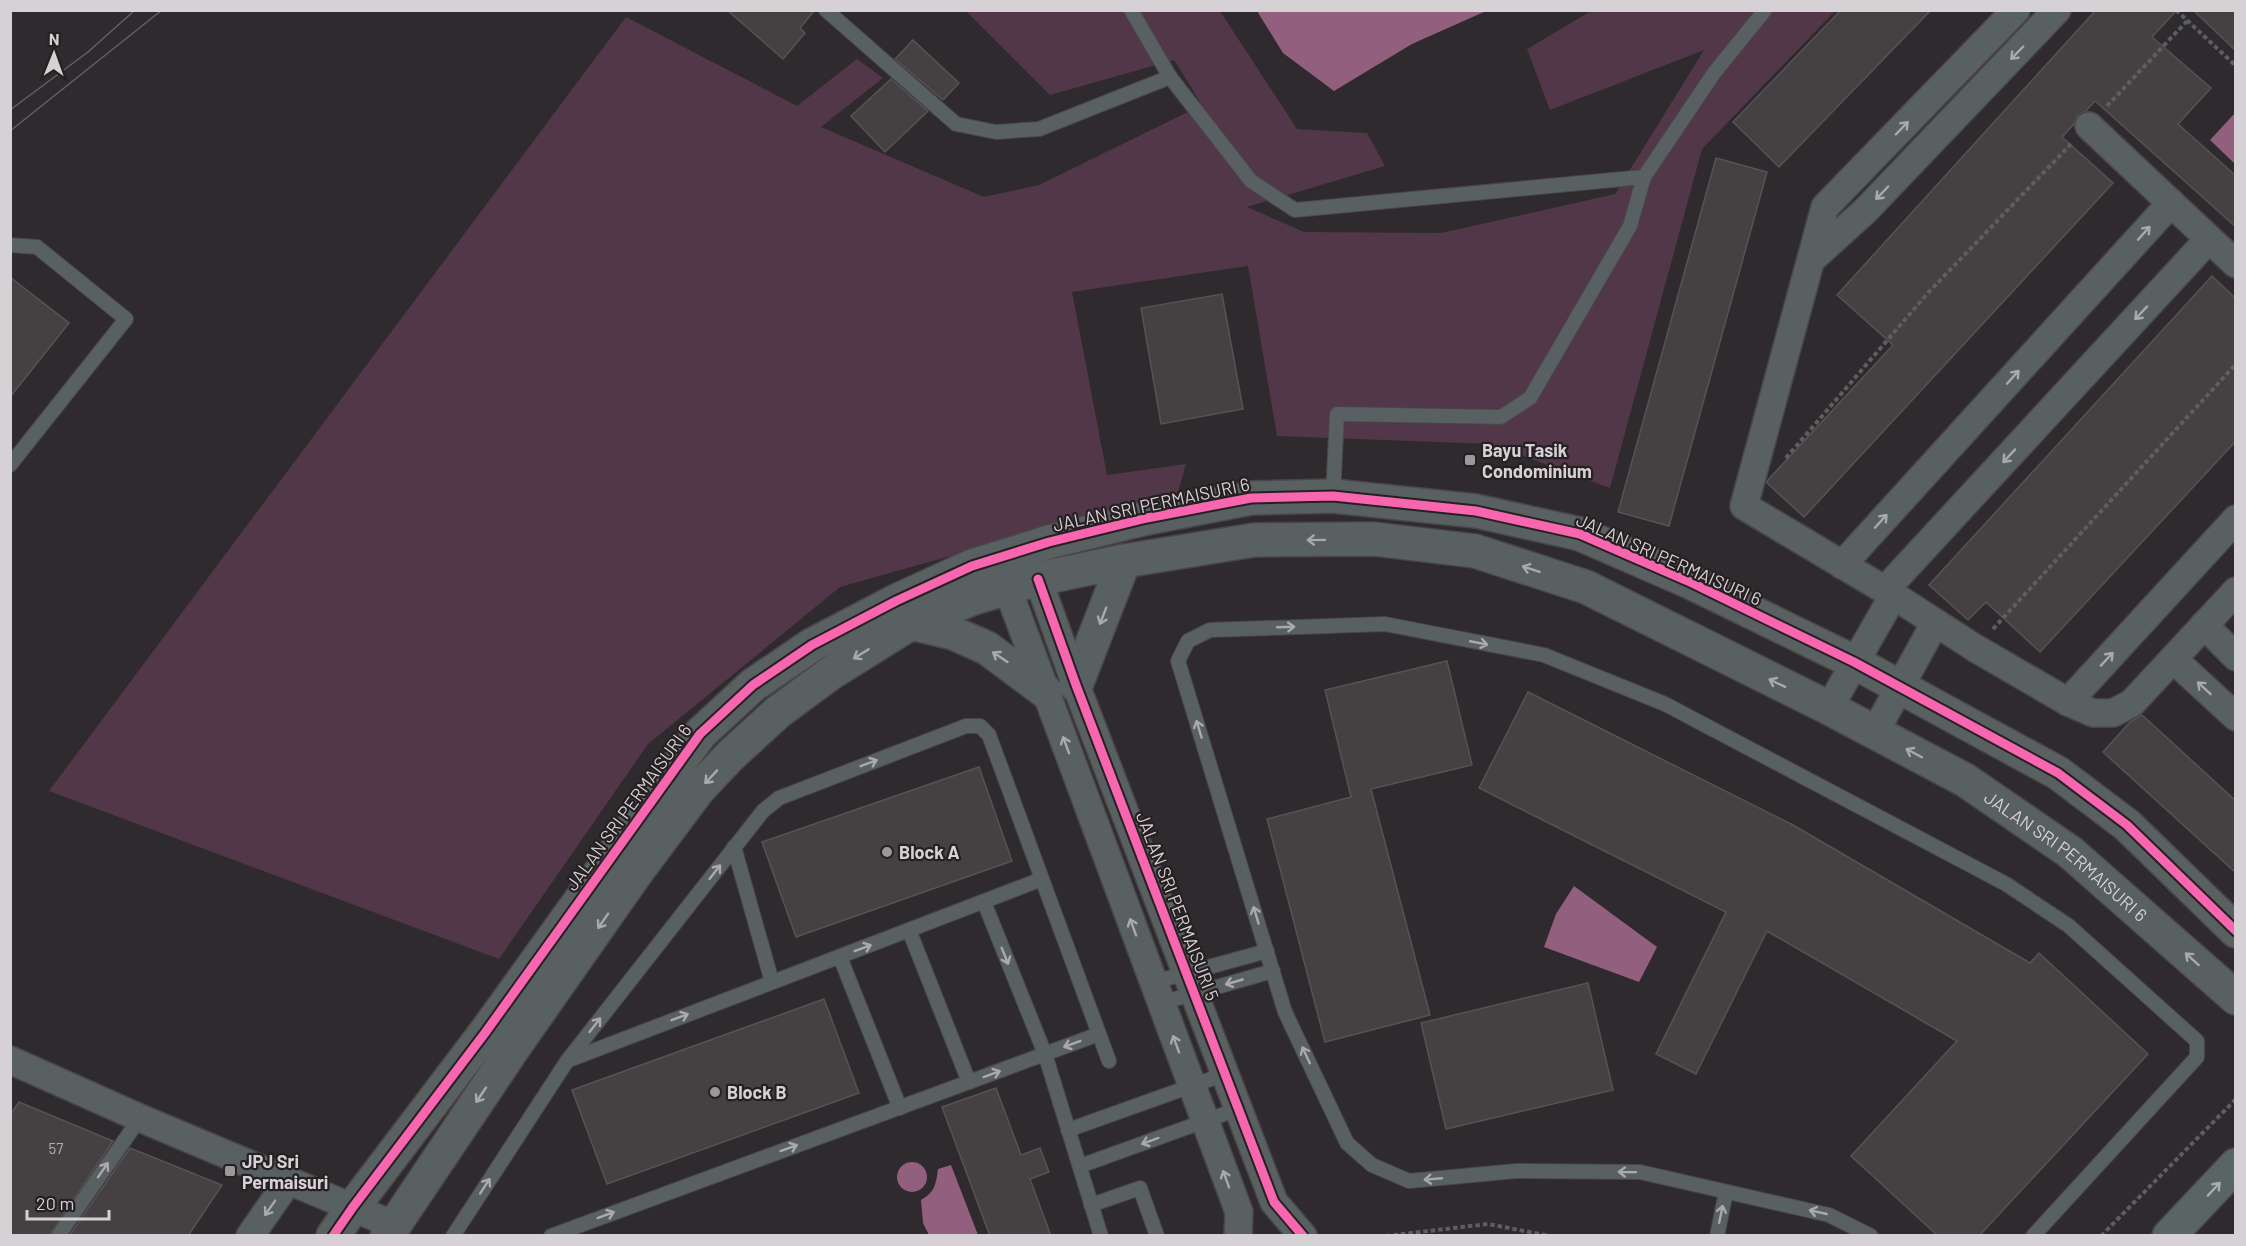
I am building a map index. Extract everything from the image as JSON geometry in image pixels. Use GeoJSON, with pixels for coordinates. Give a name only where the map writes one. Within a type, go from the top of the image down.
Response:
{"type":"FeatureCollection","features":[{"type":"Feature","properties":{"kind":"main road"},"geometry":{"type":"LineString","coordinates":[[2169,1236],[2235,1166]]}},
{"type":"Feature","properties":{"kind":"street"},"geometry":{"type":"LineString","coordinates":[[2016,10],[1826,207],[1744,506],[1889,593],[1975,648],[2068,702],[2093,712],[2113,713],[2132,703],[2235,591]]}},
{"type":"Feature","properties":{"kind":"street"},"geometry":{"type":"LineString","coordinates":[[1812,259],[1866,210],[2057,10]]}},
{"type":"Feature","properties":{"kind":"street"},"geometry":{"type":"LineString","coordinates":[[2089,126],[2235,264]]}},
{"type":"Feature","properties":{"kind":"street"},"geometry":{"type":"LineString","coordinates":[[1842,565],[2171,203]]}},
{"type":"Feature","properties":{"kind":"street"},"geometry":{"type":"LineString","coordinates":[[1829,708],[1874,627],[1889,593],[2210,239]]}},
{"type":"Feature","properties":{"kind":"street","name":"JALAN SRI PERMAISURI 6"},"geometry":{"type":"LineString","coordinates":[[333,1236],[352,1207],[485,1033],[700,734],[753,685],[812,645],[896,601],[972,566],[1049,542],[1146,518],[1251,498],[1333,496],[1476,511],[1580,534],[1688,581],[1854,662],[2058,773],[2127,825],[2235,932]]}},
{"type":"Feature","properties":{"kind":"street"},"geometry":{"type":"LineString","coordinates":[[2068,702],[2235,519]]}},
{"type":"Feature","properties":{"kind":"street","name":"JALAN SRI PERMAISURI 6"},"geometry":{"type":"LineString","coordinates":[[391,1230],[521,1037],[636,873],[698,790],[730,756],[778,712],[831,673],[911,623],[1021,578],[1254,540],[1374,539],[1475,551],[1586,587],[1829,708],[1965,780],[2070,852],[2235,998]]}},
{"type":"Feature","properties":{"kind":"street"},"geometry":{"type":"LineString","coordinates":[[972,566],[1021,578],[1049,542]]}},
{"type":"Feature","properties":{"kind":"street"},"geometry":{"type":"LineString","coordinates":[[911,623],[953,633],[987,648],[1061,689],[1124,561]]}},
{"type":"Feature","properties":{"kind":"street","name":"JALAN SRI PERMAISURI 5"},"geometry":{"type":"LineString","coordinates":[[1021,578],[1061,689],[1157,992],[1239,1212],[1238,1236]]}},
{"type":"Feature","properties":{"kind":"street"},"geometry":{"type":"LineString","coordinates":[[1875,732],[1935,622]]}},
{"type":"Feature","properties":{"kind":"street"},"geometry":{"type":"LineString","coordinates":[[2204,625],[2235,657]]}},
{"type":"Feature","properties":{"kind":"street"},"geometry":{"type":"LineString","coordinates":[[2173,659],[2235,717]]}},
{"type":"Feature","properties":{"kind":"street","name":"JALAN SRI PERMAISURI 5"},"geometry":{"type":"LineString","coordinates":[[1061,689],[1190,983],[1274,1202],[1303,1236]]}},
{"type":"Feature","properties":{"kind":"street"},"geometry":{"type":"LineString","coordinates":[[10,1060],[140,1118],[352,1207],[391,1230]]}},
{"type":"Feature","properties":{"kind":"street"},"geometry":{"type":"LineString","coordinates":[[250,1236],[289,1180]]}},
{"type":"Feature","properties":{"kind":"lane"},"geometry":{"type":"LineString","coordinates":[[826,10],[956,124],[996,132],[1039,129],[1170,77]]}},
{"type":"Feature","properties":{"kind":"lane"},"geometry":{"type":"LineString","coordinates":[[1131,10],[1170,77],[1251,180],[1295,210],[1644,177]]}},
{"type":"Feature","properties":{"kind":"lane"},"geometry":{"type":"LineString","coordinates":[[1333,496],[1337,414],[1501,417],[1530,398],[1630,226],[1644,177],[1714,73],[1765,10]]}},
{"type":"Feature","properties":{"kind":"lane"},"geometry":{"type":"LineString","coordinates":[[10,245],[37,247],[126,319],[10,465]]}},
{"type":"Feature","properties":{"kind":"lane"},"geometry":{"type":"LineString","coordinates":[[1871,1236],[1828,1215],[1640,1172],[1515,1171],[1409,1181],[1372,1165],[1347,1143],[1285,1012],[1178,661],[1188,640],[1210,630],[1385,624],[1544,656],[1665,704],[2006,884],[2069,927],[2197,1041],[2197,1057],[2033,1236]]}},
{"type":"Feature","properties":{"kind":"lane"},"geometry":{"type":"LineString","coordinates":[[453,1236],[567,1061],[763,811],[779,798],[966,726],[980,726],[989,735],[1109,1061]]}},
{"type":"Feature","properties":{"kind":"lane"},"geometry":{"type":"LineString","coordinates":[[734,847],[772,982]]}},
{"type":"Feature","properties":{"kind":"lane"},"geometry":{"type":"LineString","coordinates":[[567,1061],[1042,879]]}},
{"type":"Feature","properties":{"kind":"lane"},"geometry":{"type":"LineString","coordinates":[[984,902],[1045,1054],[1101,1236]]}},
{"type":"Feature","properties":{"kind":"lane"},"geometry":{"type":"LineString","coordinates":[[909,930],[969,1082]]}},
{"type":"Feature","properties":{"kind":"lane"},"geometry":{"type":"LineString","coordinates":[[1157,992],[1190,983],[1267,951]]}},
{"type":"Feature","properties":{"kind":"lane"},"geometry":{"type":"LineString","coordinates":[[840,957],[900,1108]]}},
{"type":"Feature","properties":{"kind":"lane"},"geometry":{"type":"LineString","coordinates":[[1157,992],[1190,983],[1273,971]]}},
{"type":"Feature","properties":{"kind":"lane"},"geometry":{"type":"LineString","coordinates":[[551,1236],[1099,1034]]}},
{"type":"Feature","properties":{"kind":"lane"},"geometry":{"type":"LineString","coordinates":[[1068,1130],[1225,1074]]}},
{"type":"Feature","properties":{"kind":"lane"},"geometry":{"type":"LineString","coordinates":[[1080,1166],[1238,1109]]}},
{"type":"Feature","properties":{"kind":"lane"},"geometry":{"type":"LineString","coordinates":[[58,1236],[140,1118]]}},
{"type":"Feature","properties":{"kind":"lane"},"geometry":{"type":"LineString","coordinates":[[1091,1205],[1140,1188],[1157,1236]]}},
{"type":"Feature","properties":{"kind":"lane"},"geometry":{"type":"LineString","coordinates":[[1717,1236],[1726,1192]]}},
{"type":"Feature","properties":{"kind":"path"},"geometry":{"type":"LineString","coordinates":[[2176,10],[2235,66]]}},
{"type":"Feature","properties":{"kind":"path"},"geometry":{"type":"LineString","coordinates":[[1782,462],[1927,294],[2187,21]]}},
{"type":"Feature","properties":{"kind":"path"},"geometry":{"type":"LineString","coordinates":[[1975,648],[2235,364]]}},
{"type":"Feature","properties":{"kind":"path"},"geometry":{"type":"LineString","coordinates":[[2101,1236],[2235,1099]]}},
{"type":"Feature","properties":{"kind":"path"},"geometry":{"type":"LineString","coordinates":[[1386,1236],[1488,1224],[1550,1236]]}},
{"type":"Feature","properties":{"kind":"shaded area"},"geometry":{"type":"Polygon","coordinates":[[[966,11],[1220,11],[1297,129],[1367,133],[1385,166],[1247,207],[1304,232],[1441,233],[1615,194],[1704,50],[1550,110],[1527,49],[1591,11],[1835,11],[1702,149],[1610,488],[1491,444],[1277,436],[1248,266],[1072,292],[1107,475],[1186,464],[1178,492],[840,587],[648,744],[499,959],[49,791],[626,17],[797,106],[857,59],[883,78],[821,127],[984,197],[1039,185],[1202,105],[1174,60],[1050,95],[966,11]]]}},
{"type":"Feature","properties":{"kind":"shaded area"},"geometry":{"type":"Polygon","coordinates":[[[1257,11],[1486,11],[1412,44],[1334,91],[1283,53],[1257,11]]]}},
{"type":"Feature","properties":{"kind":"shaded area"},"geometry":{"type":"Polygon","coordinates":[[[2235,113],[2235,164],[2210,140],[2235,113]]]}},
{"type":"Feature","properties":{"kind":"shaded area"},"geometry":{"type":"Polygon","coordinates":[[[1574,886],[1657,947],[1639,982],[1544,947],[1556,914],[1574,886]]]}},
{"type":"Feature","properties":{"kind":"shaded area"},"geometry":{"type":"Polygon","coordinates":[[[912,1162],[918,1163],[926,1171],[926,1183],[918,1191],[912,1192],[906,1191],[898,1183],[897,1177],[898,1171],[906,1163],[912,1162]]]}},
{"type":"Feature","properties":{"kind":"shaded area"},"geometry":{"type":"Polygon","coordinates":[[[951,1165],[978,1235],[929,1235],[923,1223],[921,1200],[934,1187],[938,1169],[951,1165]]]}},
{"type":"Feature","properties":{"kind":"building"},"geometry":{"type":"Polygon","coordinates":[[[727,10],[815,10],[800,28],[805,33],[783,59],[727,10]]]}},
{"type":"Feature","properties":{"kind":"building"},"geometry":{"type":"Polygon","coordinates":[[[1841,10],[1931,10],[1779,167],[1733,122],[1841,10]]]}},
{"type":"Feature","properties":{"kind":"building"},"geometry":{"type":"Polygon","coordinates":[[[2096,10],[2177,10],[2152,37],[2211,88],[2178,124],[2235,175],[2235,226],[2095,101],[2086,111],[2077,116],[2074,124],[2062,137],[2113,183],[1804,517],[1767,481],[1893,345],[1837,295],[2096,10]]]}},
{"type":"Feature","properties":{"kind":"building"},"geometry":{"type":"Polygon","coordinates":[[[2193,10],[2235,10],[2235,50],[2213,29],[2193,10]]]}},
{"type":"Feature","properties":{"kind":"building"},"geometry":{"type":"Polygon","coordinates":[[[913,40],[959,83],[943,100],[895,59],[913,40]]]}},
{"type":"Feature","properties":{"kind":"building"},"geometry":{"type":"Polygon","coordinates":[[[891,79],[928,111],[885,152],[851,116],[891,79]]]}},
{"type":"Feature","properties":{"kind":"building"},"geometry":{"type":"Polygon","coordinates":[[[1716,158],[1767,172],[1669,526],[1618,512],[1716,158]]]}},
{"type":"Feature","properties":{"kind":"building"},"geometry":{"type":"Polygon","coordinates":[[[2212,276],[2235,298],[2235,442],[2040,652],[1986,602],[1968,620],[1929,585],[2212,276]]]}},
{"type":"Feature","properties":{"kind":"building"},"geometry":{"type":"Polygon","coordinates":[[[10,277],[69,323],[10,397],[10,277]]]}},
{"type":"Feature","properties":{"kind":"building"},"geometry":{"type":"Polygon","coordinates":[[[1222,294],[1243,409],[1161,424],[1141,308],[1222,294]]]}},
{"type":"Feature","properties":{"kind":"building"},"geometry":{"type":"Polygon","coordinates":[[[1447,661],[1472,765],[1371,789],[1430,1015],[1325,1042],[1267,819],[1351,797],[1325,690],[1447,661]]]}},
{"type":"Feature","properties":{"kind":"building"},"geometry":{"type":"Polygon","coordinates":[[[1528,692],[1793,825],[2030,963],[2039,953],[2148,1054],[1979,1236],[1938,1236],[1851,1156],[1957,1041],[1767,931],[1696,1074],[1656,1054],[1726,912],[1479,788],[1528,692]]]}},
{"type":"Feature","properties":{"kind":"building"},"geometry":{"type":"Polygon","coordinates":[[[2142,715],[2235,800],[2235,872],[2103,752],[2130,722],[2142,715]]]}},
{"type":"Feature","properties":{"kind":"building","name":"Block A"},"geometry":{"type":"Polygon","coordinates":[[[979,767],[1012,861],[796,937],[762,842],[979,767]]]}},
{"type":"Feature","properties":{"kind":"building"},"geometry":{"type":"Polygon","coordinates":[[[1588,983],[1613,1090],[1446,1129],[1421,1023],[1588,983]]]}},
{"type":"Feature","properties":{"kind":"building","name":"Block B"},"geometry":{"type":"Polygon","coordinates":[[[824,999],[859,1093],[607,1184],[572,1090],[824,999]]]}},
{"type":"Feature","properties":{"kind":"building"},"geometry":{"type":"Polygon","coordinates":[[[996,1088],[1021,1155],[1040,1148],[1049,1172],[1030,1179],[1051,1236],[990,1236],[942,1107],[996,1088]]]}},
{"type":"Feature","properties":{"kind":"building"},"geometry":{"type":"Polygon","coordinates":[[[19,1102],[113,1141],[49,1236],[10,1236],[10,1115],[19,1102]]]}},
{"type":"Feature","properties":{"kind":"building"},"geometry":{"type":"Polygon","coordinates":[[[130,1148],[222,1185],[188,1236],[69,1236],[130,1148]]]}},
{"type":"Feature","properties":{"kind":"tram line"},"geometry":{"type":"LineString","coordinates":[[10,110],[88,52],[135,10]]}},
{"type":"Feature","properties":{"kind":"tram line"},"geometry":{"type":"LineString","coordinates":[[10,131],[162,10]]}},
{"type":"Feature","properties":{"kind":"cycle path"},"geometry":{"type":"LineString","coordinates":[[333,1236],[485,1033],[700,734],[753,685],[812,645],[896,601],[972,566],[1049,542],[1147,518],[1251,498],[1333,496],[1476,511],[1580,534],[1688,581],[1854,662],[2058,773],[2127,825],[2236,931]]}},
{"type":"Feature","properties":{"kind":"cycle path"},"geometry":{"type":"LineString","coordinates":[[1038,579],[1076,685],[1274,1202],[1303,1236]]}},
{"type":"Feature","properties":{"kind":"place","name":"Bayu Tasik Condominium"},"geometry":{"type":"Point","coordinates":[1470,460]}},
{"type":"Feature","properties":{"kind":"place","name":"Block A"},"geometry":{"type":"Point","coordinates":[887,852]}},
{"type":"Feature","properties":{"kind":"place","name":"Block B"},"geometry":{"type":"Point","coordinates":[715,1092]}},
{"type":"Feature","properties":{"kind":"place","name":"JPJ Sri Permaisuri"},"geometry":{"type":"Point","coordinates":[230,1171]}}]}
